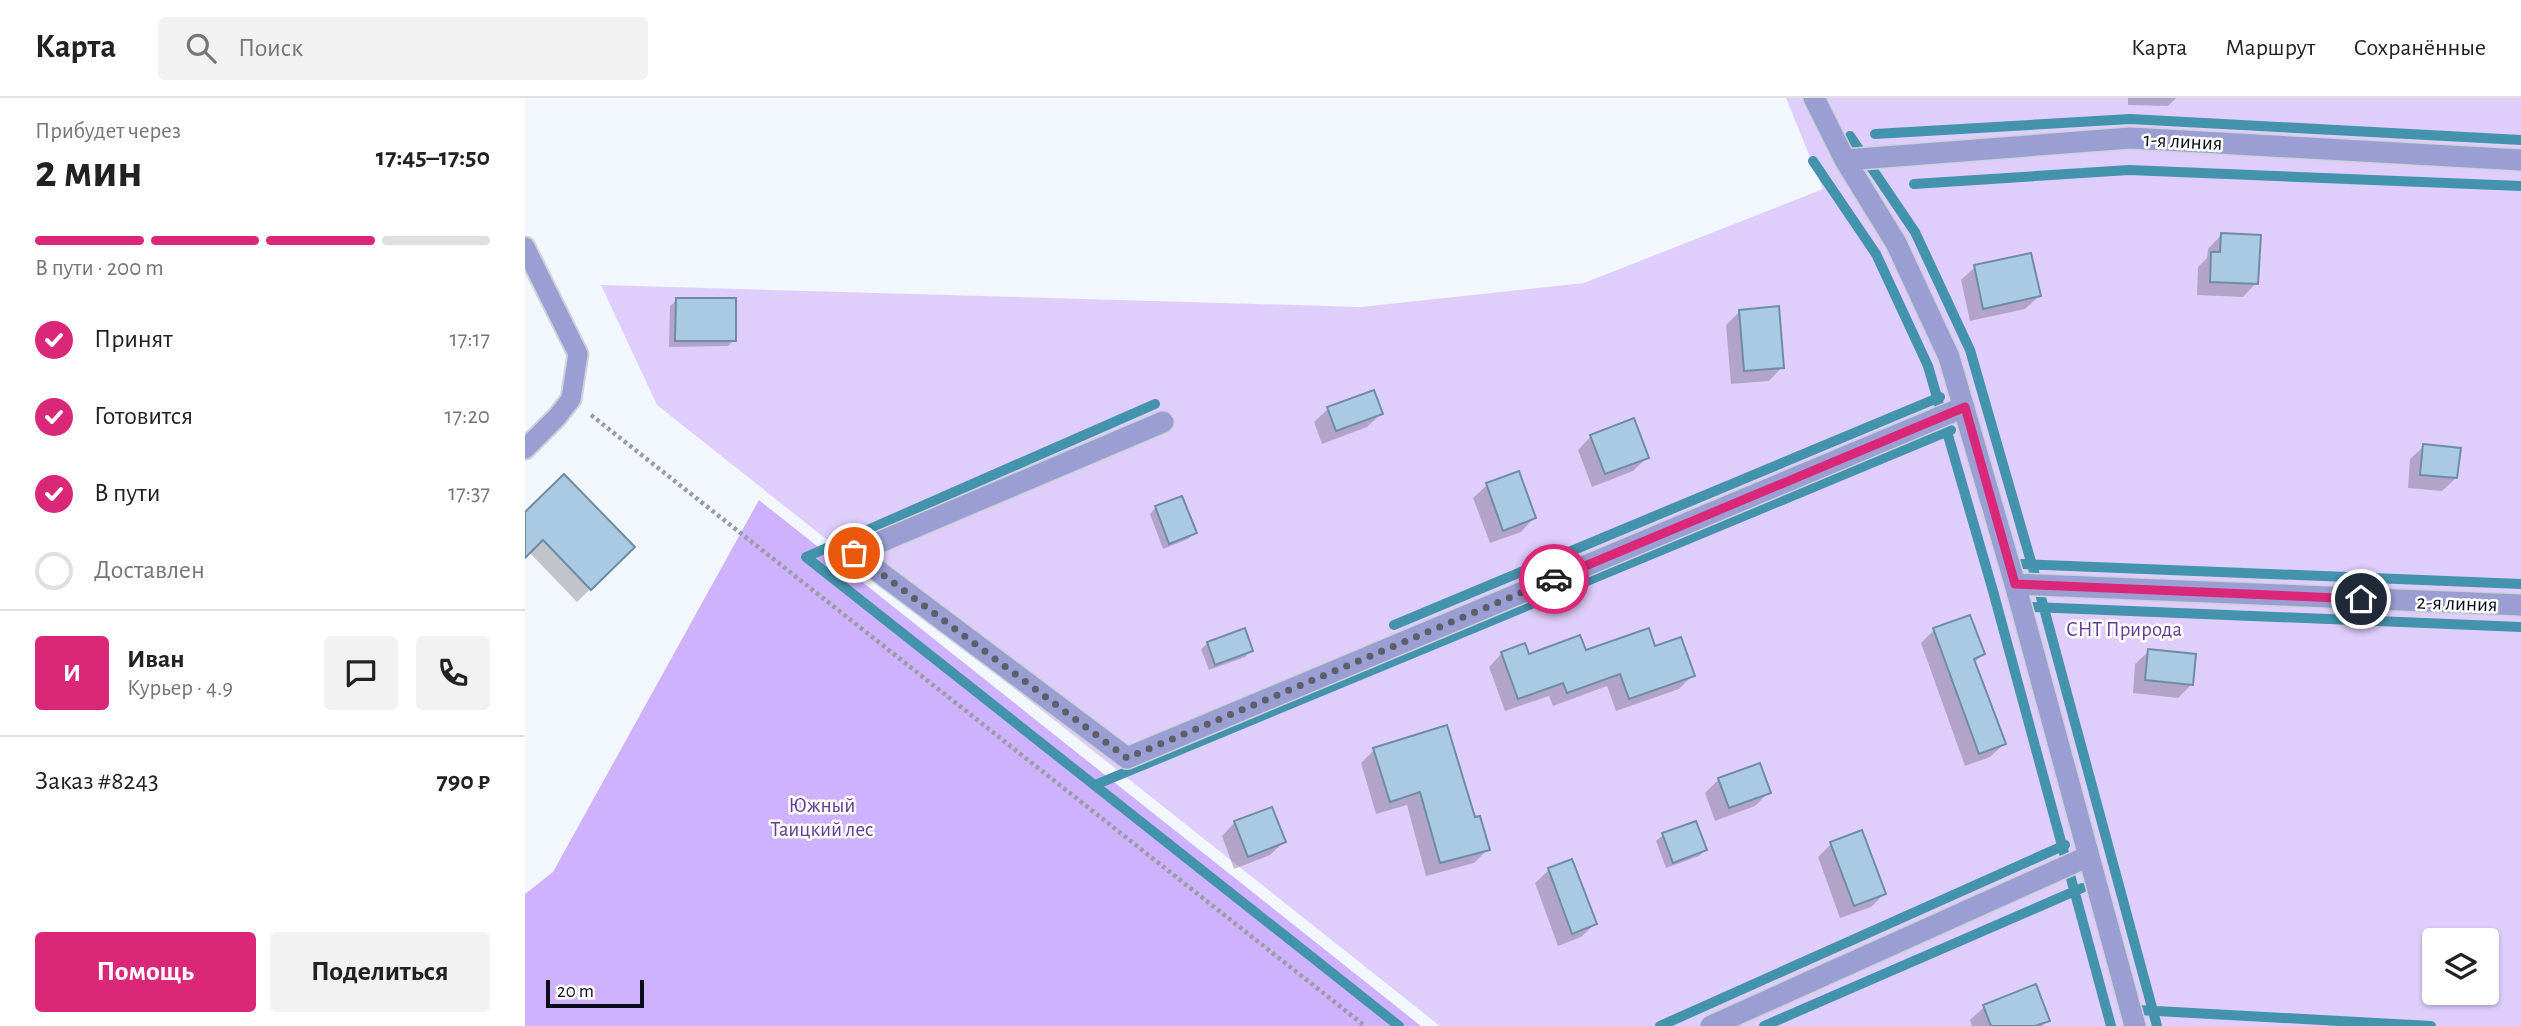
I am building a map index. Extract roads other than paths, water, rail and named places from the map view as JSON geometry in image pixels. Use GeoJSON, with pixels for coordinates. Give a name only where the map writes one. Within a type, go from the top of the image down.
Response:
{"type":"FeatureCollection","features":[{"type":"Feature","properties":{"kind":"street"},"geometry":{"type":"LineString","coordinates":[[1814,98],[1845,160],[1896,243],[1949,357],[2015,584],[2135,1026]]}},
{"type":"Feature","properties":{"kind":"street","name":"1-я линия"},"geometry":{"type":"LineString","coordinates":[[1845,160],[2130,138],[2521,160]]}},
{"type":"Feature","properties":{"kind":"street"},"geometry":{"type":"LineString","coordinates":[[1164,422],[854,553],[1127,758],[1965,407]]}},
{"type":"Feature","properties":{"kind":"street","name":"2-я линия"},"geometry":{"type":"LineString","coordinates":[[2015,584],[2521,606]]}},
{"type":"Feature","properties":{"kind":"street"},"geometry":{"type":"LineString","coordinates":[[1711,1026],[2089,856]]}},
{"type":"Feature","properties":{"kind":"lane"},"geometry":{"type":"LineString","coordinates":[[525,247],[578,354],[571,399],[525,449]]}},
{"type":"Feature","properties":{"kind":"waterway"},"geometry":{"type":"LineString","coordinates":[[1875,134],[2130,119],[2521,140]]}},
{"type":"Feature","properties":{"kind":"waterway"},"geometry":{"type":"LineString","coordinates":[[1850,136],[1915,232],[1970,350],[2036,579],[2157,1026]]}},
{"type":"Feature","properties":{"kind":"waterway"},"geometry":{"type":"LineString","coordinates":[[1813,161],[1876,254],[1928,366],[1993,591],[2111,1026]]}},
{"type":"Feature","properties":{"kind":"waterway"},"geometry":{"type":"LineString","coordinates":[[1914,184],[2129,170],[2521,186]]}},
{"type":"Feature","properties":{"kind":"waterway"},"geometry":{"type":"LineString","coordinates":[[1394,625],[1940,397]]}},
{"type":"Feature","properties":{"kind":"waterway"},"geometry":{"type":"LineString","coordinates":[[1155,404],[806,557],[1399,1026]]}},
{"type":"Feature","properties":{"kind":"waterway"},"geometry":{"type":"LineString","coordinates":[[1095,785],[1951,430]]}},
{"type":"Feature","properties":{"kind":"waterway"},"geometry":{"type":"LineString","coordinates":[[2022,564],[2521,584]]}},
{"type":"Feature","properties":{"kind":"waterway"},"geometry":{"type":"LineString","coordinates":[[2033,607],[2521,627]]}},
{"type":"Feature","properties":{"kind":"waterway"},"geometry":{"type":"LineString","coordinates":[[1660,1026],[2065,845]]}},
{"type":"Feature","properties":{"kind":"waterway"},"geometry":{"type":"LineString","coordinates":[[1764,1026],[2082,888]]}},
{"type":"Feature","properties":{"kind":"waterway"},"geometry":{"type":"LineString","coordinates":[[2138,1010],[2431,1026]]}},
{"type":"Feature","properties":{"kind":"park label","name":"СНТ Природа"},"geometry":{"type":"Point","coordinates":[2124,629]}},
{"type":"Feature","properties":{"kind":"park label","name":"Южный Таицкий лес"},"geometry":{"type":"Point","coordinates":[822,817]}}]}
